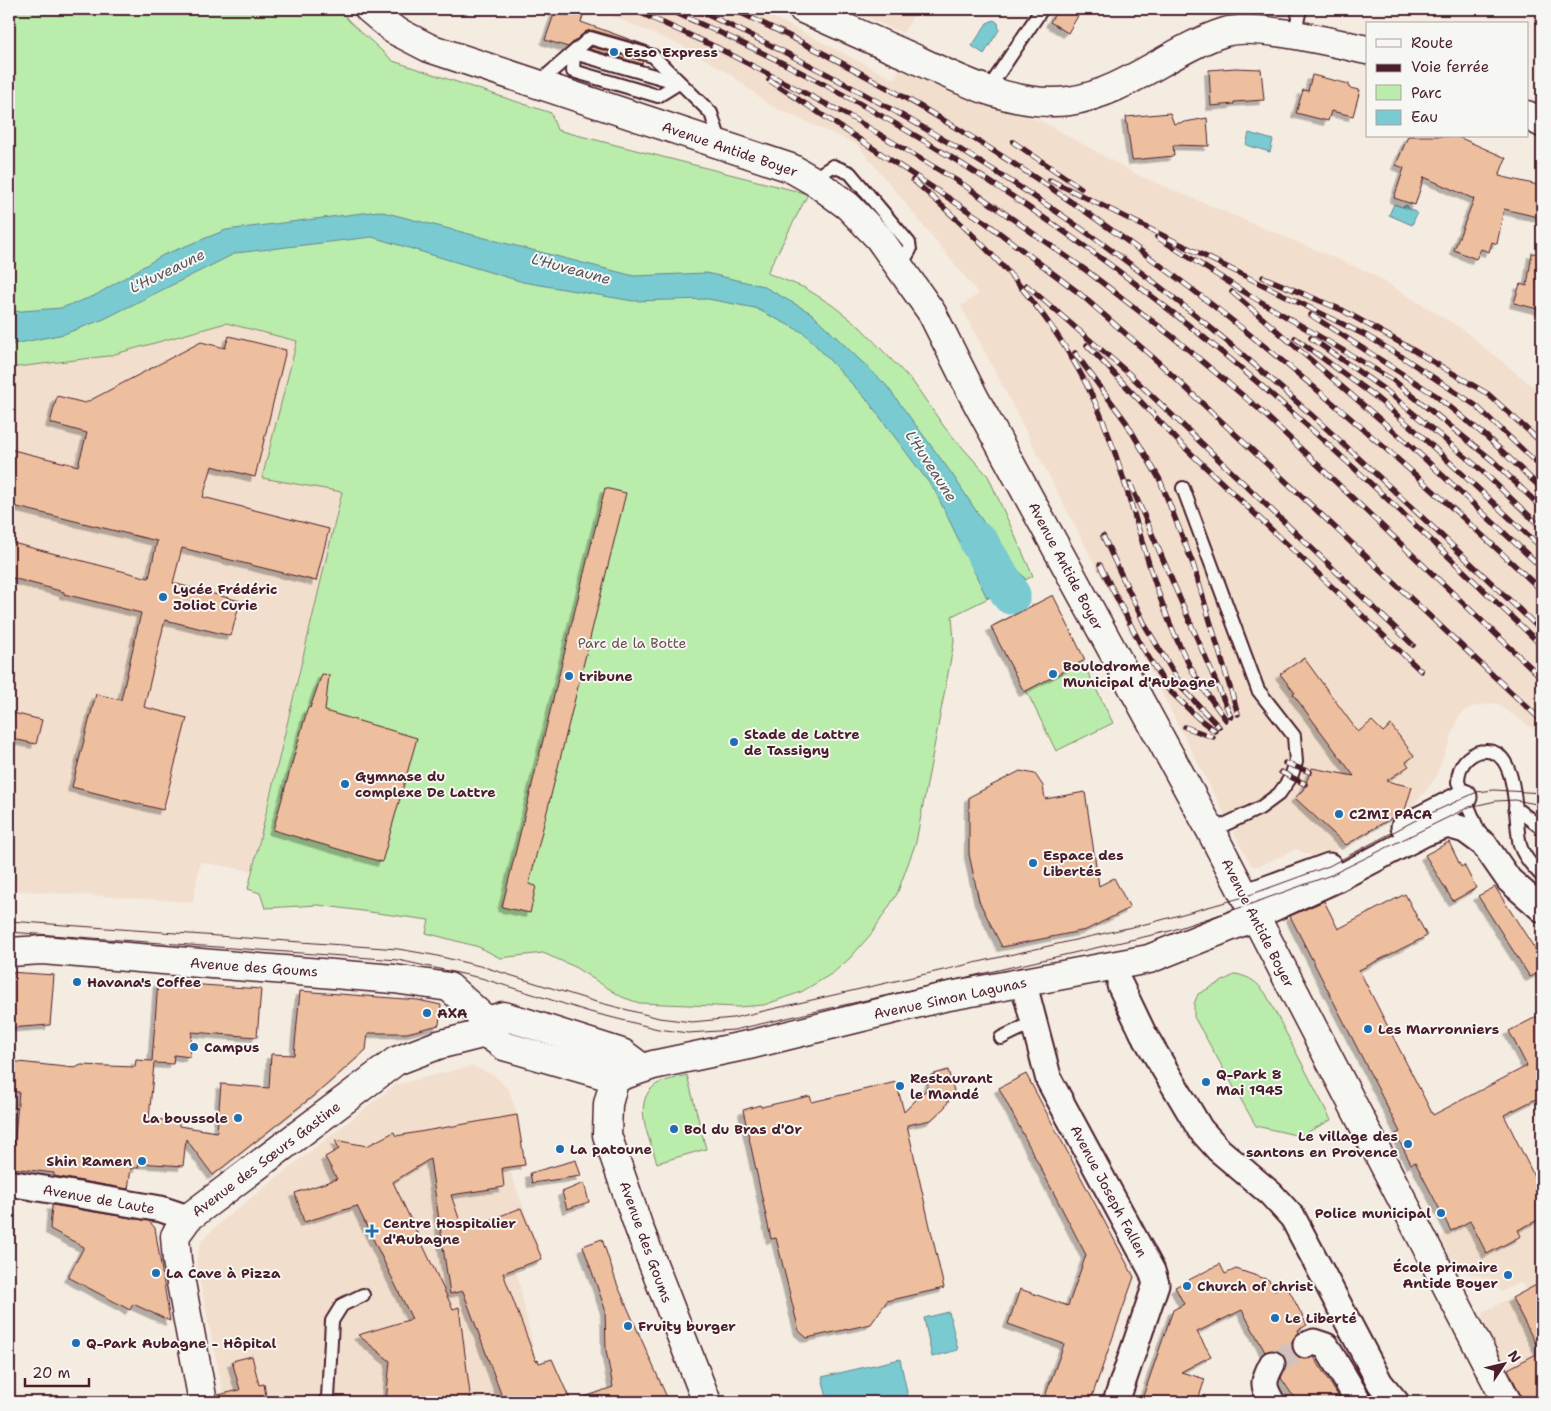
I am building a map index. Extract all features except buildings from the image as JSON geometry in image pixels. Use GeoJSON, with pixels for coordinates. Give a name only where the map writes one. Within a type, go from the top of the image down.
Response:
{"type":"FeatureCollection","features":[{"type":"Feature","properties":{"kind":"main road","name":"Avenue Antide Boyer"},"geometry":{"type":"LineString","coordinates":[[369,9],[394,30],[417,42],[536,84],[792,168],[817,183],[848,206],[878,238],[932,313],[974,397],[1211,831],[1508,1402]]}},
{"type":"Feature","properties":{"kind":"main road"},"geometry":{"type":"LineString","coordinates":[[802,9],[987,90],[1040,102],[1069,101],[1110,88],[1226,32],[1240,29],[1294,36],[1366,50]]}},
{"type":"Feature","properties":{"kind":"main road"},"geometry":{"type":"LineString","coordinates":[[1528,116],[1542,123]]}},
{"type":"Feature","properties":{"kind":"main road","name":"Avenue Simon Lagunas"},"geometry":{"type":"LineString","coordinates":[[615,1078],[642,1068],[1023,981],[1149,959],[1249,907]]}},
{"type":"Feature","properties":{"kind":"main road","name":"Avenue des Goums"},"geometry":{"type":"LineString","coordinates":[[9,952],[42,950],[394,979],[449,987],[504,1046],[615,1078],[608,1104],[607,1136],[639,1228],[707,1402]]}},
{"type":"Feature","properties":{"kind":"main road","name":"Avenue des Sœurs Gastine"},"geometry":{"type":"LineString","coordinates":[[203,1402],[175,1236],[188,1218],[396,1061],[486,1027],[503,1016],[622,1053],[642,1068]]}},
{"type":"Feature","properties":{"kind":"street"},"geometry":{"type":"LineString","coordinates":[[1249,907],[1464,797]]}},
{"type":"Feature","properties":{"kind":"street"},"geometry":{"type":"LineString","coordinates":[[1249,907],[1335,880],[1425,833],[1448,825],[1465,830],[1484,844],[1510,880],[1542,908]]}},
{"type":"Feature","properties":{"kind":"street","name":"Avenue Joseph Fallen"},"geometry":{"type":"LineString","coordinates":[[1023,981],[1049,1080],[1152,1271],[1156,1284],[1116,1402]]}},
{"type":"Feature","properties":{"kind":"street"},"geometry":{"type":"LineString","coordinates":[[1120,985],[1142,1033],[1200,1129],[1218,1150],[1271,1194],[1293,1218],[1380,1383],[1396,1402]]}},
{"type":"Feature","properties":{"kind":"street","name":"Avenue de Laute"},"geometry":{"type":"LineString","coordinates":[[9,1183],[161,1209],[188,1218]]}},
{"type":"Feature","properties":{"kind":"street"},"geometry":{"type":"LineString","coordinates":[[1306,1345],[1314,1342],[1326,1346],[1359,1402]]}},
{"type":"Feature","properties":{"kind":"street"},"geometry":{"type":"LineString","coordinates":[[1272,1364],[1264,1378],[1266,1391],[1272,1402]]}},
{"type":"Feature","properties":{"kind":"lane"},"geometry":{"type":"LineString","coordinates":[[987,90],[1042,9]]}},
{"type":"Feature","properties":{"kind":"lane"},"geometry":{"type":"LineString","coordinates":[[1294,36],[1300,9]]}},
{"type":"Feature","properties":{"kind":"lane"},"geometry":{"type":"LineString","coordinates":[[536,84],[590,38],[653,56],[711,113],[720,144]]}},
{"type":"Feature","properties":{"kind":"lane"},"geometry":{"type":"LineString","coordinates":[[574,53],[679,83]]}},
{"type":"Feature","properties":{"kind":"lane"},"geometry":{"type":"LineString","coordinates":[[574,53],[573,71],[658,96],[679,83]]}},
{"type":"Feature","properties":{"kind":"lane"},"geometry":{"type":"LineString","coordinates":[[1183,488],[1258,690],[1294,736],[1296,762],[1291,777],[1279,794],[1260,808],[1211,831]]}},
{"type":"Feature","properties":{"kind":"lane"},"geometry":{"type":"LineString","coordinates":[[1484,844],[1458,782],[1463,764],[1477,751],[1489,751],[1499,755],[1506,763],[1520,846],[1535,869],[1542,876]]}},
{"type":"Feature","properties":{"kind":"lane"},"geometry":{"type":"LineString","coordinates":[[1515,808],[1542,828]]}},
{"type":"Feature","properties":{"kind":"lane"},"geometry":{"type":"LineString","coordinates":[[1001,1038],[1034,1022]]}},
{"type":"Feature","properties":{"kind":"lane"},"geometry":{"type":"LineString","coordinates":[[324,1402],[328,1398],[332,1321],[342,1305],[363,1295]]}},
{"type":"Feature","properties":{"kind":"shaded area"},"geometry":{"type":"Polygon","coordinates":[[[596,9],[758,9],[893,79],[902,67],[929,81],[1043,122],[1138,175],[1370,273],[1462,329],[1542,394],[1542,735],[1496,703],[1471,707],[1460,714],[1435,779],[1403,818],[1396,816],[1319,859],[1296,849],[1260,866],[1252,866],[1233,832],[1237,829],[1230,813],[1225,815],[961,306],[979,294],[858,145],[771,106],[730,74],[683,46],[596,9]]]}},
{"type":"Feature","properties":{"kind":"shaded area"},"geometry":{"type":"Polygon","coordinates":[[[847,9],[917,9],[903,33],[847,9]]]}},
{"type":"Feature","properties":{"kind":"shaded area","name":"Lycée Frédéric Joliot Curie"},"geometry":{"type":"Polygon","coordinates":[[[226,323],[298,341],[262,477],[342,492],[251,871],[200,862],[193,902],[9,890],[9,368],[108,356],[226,323]]]}},
{"type":"Feature","properties":{"kind":"shaded area","name":"Centre Hospitalier d'Aubagne"},"geometry":{"type":"Polygon","coordinates":[[[472,1066],[494,1075],[509,1090],[518,1117],[526,1166],[509,1169],[543,1260],[516,1269],[536,1361],[551,1402],[225,1402],[196,1262],[201,1241],[222,1221],[395,1085],[472,1066]]]}},
{"type":"Feature","properties":{"kind":"shaded area","name":"École primaire Antide Boyer"},"geometry":{"type":"Polygon","coordinates":[[[1542,1184],[1542,1402],[1524,1402],[1482,1322],[1483,1312],[1526,1290],[1521,1282],[1501,1292],[1496,1282],[1455,1268],[1441,1238],[1450,1229],[1452,1231],[1542,1184]]]}},
{"type":"Feature","properties":{"kind":"green space","name":"Parc de la Botte"},"geometry":{"type":"Polygon","coordinates":[[[9,9],[341,9],[348,20],[393,61],[551,113],[557,130],[808,194],[767,273],[805,288],[832,305],[860,327],[913,382],[945,428],[988,476],[1033,576],[952,616],[954,642],[916,842],[897,894],[872,933],[850,958],[833,973],[801,992],[764,1005],[738,1007],[639,1003],[622,997],[573,966],[543,953],[500,958],[479,947],[426,933],[429,920],[318,905],[265,908],[260,893],[248,889],[342,492],[262,478],[297,341],[226,323],[108,356],[9,368],[9,9]]]}},
{"type":"Feature","properties":{"kind":"green space","name":"Boulodrome Municipal d'Aubagne"},"geometry":{"type":"Polygon","coordinates":[[[1050,597],[1113,723],[1056,751],[994,625],[1050,597]]]}},
{"type":"Feature","properties":{"kind":"green space"},"geometry":{"type":"Polygon","coordinates":[[[1236,974],[1253,981],[1266,994],[1331,1120],[1300,1136],[1256,1126],[1194,1017],[1194,1004],[1198,994],[1236,974]]]}},
{"type":"Feature","properties":{"kind":"green space","name":"Bol du Bras d'Or"},"geometry":{"type":"Polygon","coordinates":[[[687,1075],[706,1149],[657,1163],[644,1121],[643,1110],[645,1100],[649,1091],[657,1084],[687,1075]]]}},
{"type":"Feature","properties":{"kind":"water"},"geometry":{"type":"Polygon","coordinates":[[[994,20],[998,23],[999,30],[984,54],[972,46],[987,23],[994,20]]]}},
{"type":"Feature","properties":{"kind":"water"},"geometry":{"type":"Polygon","coordinates":[[[1249,133],[1273,140],[1270,152],[1246,145],[1249,133]]]}},
{"type":"Feature","properties":{"kind":"water"},"geometry":{"type":"Polygon","coordinates":[[[1394,204],[1402,207],[1407,205],[1409,209],[1417,213],[1412,225],[1389,215],[1394,204]]]}},
{"type":"Feature","properties":{"kind":"water"},"geometry":{"type":"Polygon","coordinates":[[[379,211],[634,276],[706,273],[763,286],[811,313],[886,385],[952,474],[999,546],[1026,580],[987,598],[935,491],[868,401],[804,333],[755,308],[708,299],[633,301],[523,282],[372,237],[236,253],[104,319],[64,334],[9,345],[9,312],[61,308],[94,296],[163,255],[226,230],[379,211]]]}},
{"type":"Feature","properties":{"kind":"water"},"geometry":{"type":"Polygon","coordinates":[[[949,1312],[958,1350],[932,1357],[924,1318],[949,1312]]]}},
{"type":"Feature","properties":{"kind":"water"},"geometry":{"type":"Polygon","coordinates":[[[900,1359],[908,1397],[887,1402],[828,1402],[822,1377],[900,1359]]]}},
{"type":"Feature","properties":{"kind":"waterway","name":"L'Huveaune"},"geometry":{"type":"LineString","coordinates":[[979,542],[1011,595]]}},
{"type":"Feature","properties":{"kind":"tunnel"},"geometry":{"type":"LineString","coordinates":[[1272,1364],[1306,1345]]}},
{"type":"Feature","properties":{"kind":"tram line"},"geometry":{"type":"LineString","coordinates":[[9,921],[398,949],[484,967],[593,1001],[659,1018],[692,1022],[733,1018],[1154,922],[1244,897],[1329,866],[1416,820],[1477,792],[1494,790],[1542,793]]}},
{"type":"Feature","properties":{"kind":"tram line"},"geometry":{"type":"LineString","coordinates":[[9,932],[398,960],[481,978],[590,1012],[658,1029],[688,1033],[734,1030],[1170,931],[1331,875],[1469,807],[1496,801],[1515,800],[1542,805]]}},
{"type":"Feature","properties":{"kind":"railway"},"geometry":{"type":"LineString","coordinates":[[632,9],[716,47],[849,116],[964,185],[1087,271],[1178,341],[1259,409],[1542,678]]}},
{"type":"Feature","properties":{"kind":"railway"},"geometry":{"type":"LineString","coordinates":[[667,9],[803,73],[869,109],[998,187],[1122,273],[1275,397],[1410,520],[1542,646]]}},
{"type":"Feature","properties":{"kind":"railway"},"geometry":{"type":"LineString","coordinates":[[695,9],[753,36],[921,126],[1030,194],[1134,267],[1188,309],[1343,443],[1542,631]]}},
{"type":"Feature","properties":{"kind":"railway"},"geometry":{"type":"LineString","coordinates":[[732,9],[846,65],[955,127],[1060,194],[1161,266],[1259,342],[1355,422],[1542,591]]}},
{"type":"Feature","properties":{"kind":"railway"},"geometry":{"type":"LineString","coordinates":[[769,80],[985,222],[1079,293],[1157,361],[1542,721]]}},
{"type":"Feature","properties":{"kind":"railway"},"geometry":{"type":"LineString","coordinates":[[1013,142],[1081,188]]}},
{"type":"Feature","properties":{"kind":"railway"},"geometry":{"type":"LineString","coordinates":[[913,180],[968,230],[1019,285],[1064,345],[1083,377],[1111,443],[1152,575],[1177,639],[1196,677],[1226,720]]}},
{"type":"Feature","properties":{"kind":"railway"},"geometry":{"type":"LineString","coordinates":[[1050,180],[1367,336],[1475,405],[1542,468]]}},
{"type":"Feature","properties":{"kind":"railway"},"geometry":{"type":"LineString","coordinates":[[1157,237],[1241,290],[1393,380],[1492,460],[1542,508]]}},
{"type":"Feature","properties":{"kind":"railway"},"geometry":{"type":"LineString","coordinates":[[1263,277],[1342,310],[1488,394],[1542,443]]}},
{"type":"Feature","properties":{"kind":"railway"},"geometry":{"type":"LineString","coordinates":[[1026,285],[1127,372],[1413,645]]}},
{"type":"Feature","properties":{"kind":"railway"},"geometry":{"type":"LineString","coordinates":[[1232,292],[1412,447],[1542,568]]}},
{"type":"Feature","properties":{"kind":"railway"},"geometry":{"type":"LineString","coordinates":[[1311,315],[1435,395],[1487,437],[1542,489]]}},
{"type":"Feature","properties":{"kind":"railway"},"geometry":{"type":"LineString","coordinates":[[1295,338],[1373,395],[1417,432],[1542,548]]}},
{"type":"Feature","properties":{"kind":"railway"},"geometry":{"type":"LineString","coordinates":[[1311,338],[1389,393],[1480,469],[1542,528]]}},
{"type":"Feature","properties":{"kind":"railway"},"geometry":{"type":"LineString","coordinates":[[1087,345],[1180,443],[1421,671]]}},
{"type":"Feature","properties":{"kind":"railway"},"geometry":{"type":"LineString","coordinates":[[1075,353],[1126,422],[1160,480],[1193,564],[1238,714]]}},
{"type":"Feature","properties":{"kind":"railway"},"geometry":{"type":"LineString","coordinates":[[1130,483],[1231,717]]}},
{"type":"Feature","properties":{"kind":"railway"},"geometry":{"type":"LineString","coordinates":[[1103,536],[1146,627],[1184,690],[1219,727]]}},
{"type":"Feature","properties":{"kind":"railway"},"geometry":{"type":"LineString","coordinates":[[1100,565],[1141,645],[1168,689],[1198,718],[1215,731]]}},
{"type":"Feature","properties":{"kind":"railway"},"geometry":{"type":"LineString","coordinates":[[1185,727],[1213,737]]}},
{"type":"Feature","properties":{"kind":"railway"},"geometry":{"type":"LineString","coordinates":[[1285,763],[1310,772]]}},
{"type":"Feature","properties":{"kind":"railway"},"geometry":{"type":"LineString","coordinates":[[1281,772],[1305,784]]}},
{"type":"Feature","properties":{"kind":"place","name":"Esso Express"},"geometry":{"type":"Point","coordinates":[614,52]}},
{"type":"Feature","properties":{"kind":"place","name":"Lycée Frédéric Joliot Curie"},"geometry":{"type":"Point","coordinates":[163,597]}},
{"type":"Feature","properties":{"kind":"place","name":"Boulodrome Municipal d'Aubagne"},"geometry":{"type":"Point","coordinates":[1053,674]}},
{"type":"Feature","properties":{"kind":"place","name":"tribune"},"geometry":{"type":"Point","coordinates":[569,676]}},
{"type":"Feature","properties":{"kind":"place","name":"Stade de Lattre de Tassigny"},"geometry":{"type":"Point","coordinates":[734,742]}},
{"type":"Feature","properties":{"kind":"place","name":"Gymnase du complexe De Lattre"},"geometry":{"type":"Point","coordinates":[345,784]}},
{"type":"Feature","properties":{"kind":"place","name":"C2MI PACA"},"geometry":{"type":"Point","coordinates":[1339,814]}},
{"type":"Feature","properties":{"kind":"place","name":"Espace des Libertés"},"geometry":{"type":"Point","coordinates":[1033,863]}},
{"type":"Feature","properties":{"kind":"place","name":"Havana's Coffee"},"geometry":{"type":"Point","coordinates":[77,982]}},
{"type":"Feature","properties":{"kind":"place","name":"AXA"},"geometry":{"type":"Point","coordinates":[427,1013]}},
{"type":"Feature","properties":{"kind":"place","name":"Les Marronniers"},"geometry":{"type":"Point","coordinates":[1368,1029]}},
{"type":"Feature","properties":{"kind":"place","name":"Campus"},"geometry":{"type":"Point","coordinates":[194,1047]}},
{"type":"Feature","properties":{"kind":"place","name":"Q-Park 8 Mai 1945"},"geometry":{"type":"Point","coordinates":[1206,1082]}},
{"type":"Feature","properties":{"kind":"place","name":"Restaurant le Mandé"},"geometry":{"type":"Point","coordinates":[900,1086]}},
{"type":"Feature","properties":{"kind":"place","name":"La boussole"},"geometry":{"type":"Point","coordinates":[238,1118]}},
{"type":"Feature","properties":{"kind":"place","name":"Bol du Bras d'Or"},"geometry":{"type":"Point","coordinates":[674,1129]}},
{"type":"Feature","properties":{"kind":"place","name":"Le village des santons en Provence"},"geometry":{"type":"Point","coordinates":[1408,1144]}},
{"type":"Feature","properties":{"kind":"place","name":"La patoune"},"geometry":{"type":"Point","coordinates":[560,1149]}},
{"type":"Feature","properties":{"kind":"place","name":"Shin Ramen"},"geometry":{"type":"Point","coordinates":[142,1161]}},
{"type":"Feature","properties":{"kind":"place","name":"Police municipal"},"geometry":{"type":"Point","coordinates":[1441,1213]}},
{"type":"Feature","properties":{"kind":"place","name":"Centre Hospitalier d'Aubagne"},"geometry":{"type":"Point","coordinates":[372,1231]}},
{"type":"Feature","properties":{"kind":"place","name":"La Cave à Pizza"},"geometry":{"type":"Point","coordinates":[156,1273]}},
{"type":"Feature","properties":{"kind":"place","name":"École primaire Antide Boyer"},"geometry":{"type":"Point","coordinates":[1508,1275]}},
{"type":"Feature","properties":{"kind":"place","name":"Church of christ"},"geometry":{"type":"Point","coordinates":[1187,1286]}},
{"type":"Feature","properties":{"kind":"place","name":"Le Liberté"},"geometry":{"type":"Point","coordinates":[1275,1318]}},
{"type":"Feature","properties":{"kind":"place","name":"Fruity burger"},"geometry":{"type":"Point","coordinates":[628,1326]}},
{"type":"Feature","properties":{"kind":"place","name":"Q-Park Aubagne - Hôpital"},"geometry":{"type":"Point","coordinates":[76,1343]}}]}
